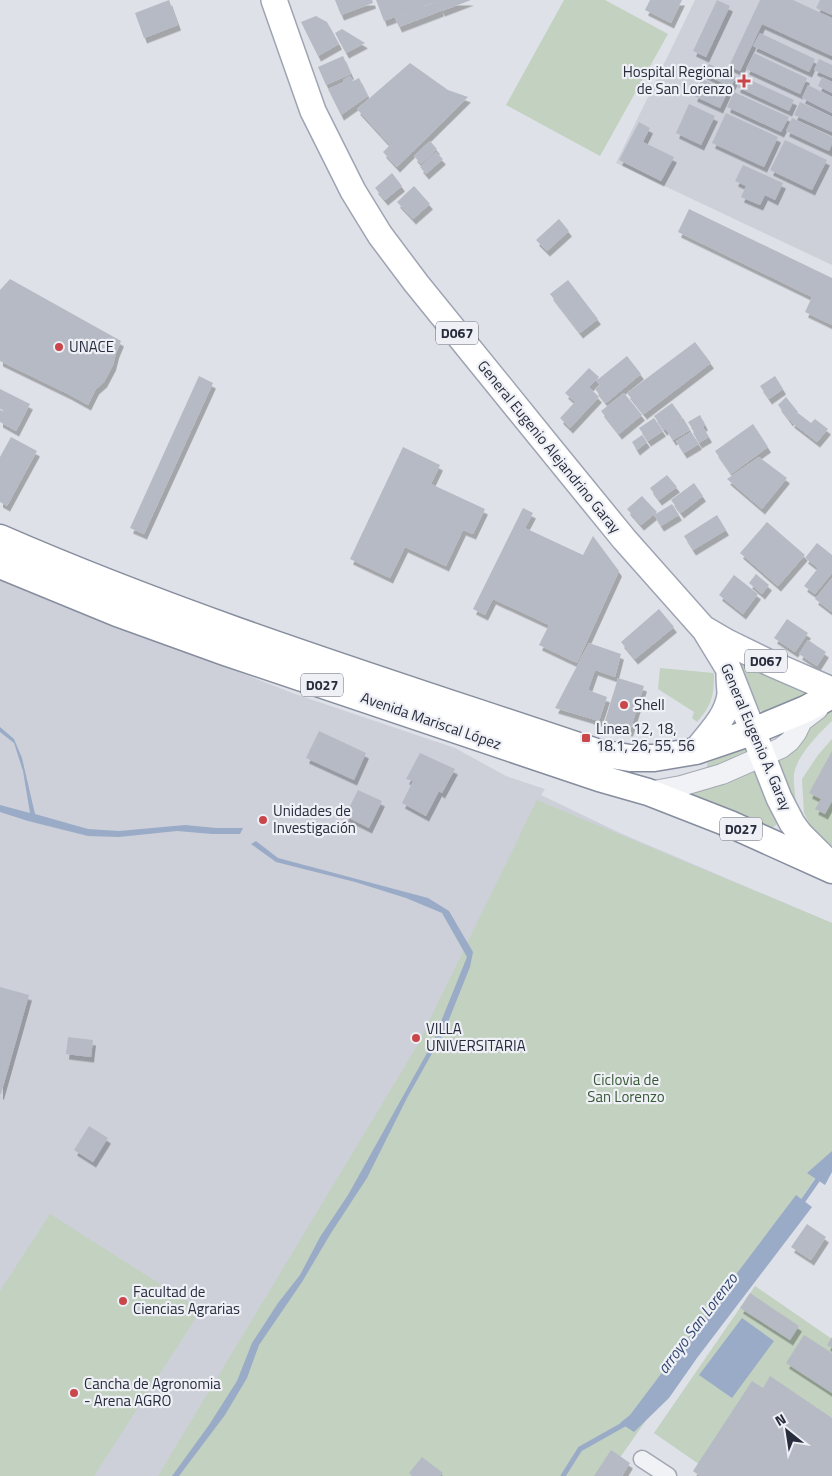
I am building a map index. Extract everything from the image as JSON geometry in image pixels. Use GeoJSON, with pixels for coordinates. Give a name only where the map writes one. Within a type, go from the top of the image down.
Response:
{"type":"FeatureCollection","features":[{"type":"Feature","properties":{"kind":"highway","name":"Avenida Mariscal López"},"geometry":{"type":"LineString","coordinates":[[0,538],[122,588],[228,628],[599,752],[630,758],[654,758],[696,752],[754,731]]}},
{"type":"Feature","properties":{"kind":"highway","name":"Avenida Mariscal López"},"geometry":{"type":"LineString","coordinates":[[0,565],[117,613],[225,652],[599,778],[648,792],[730,824],[832,868]]}},
{"type":"Feature","properties":{"kind":"highway","name":"D027"},"geometry":{"type":"LineString","coordinates":[[754,731],[832,697]]}},
{"type":"Feature","properties":{"kind":"main road","name":"General Eugenio Alejandrino Garay"},"geometry":{"type":"LineString","coordinates":[[274,0],[313,111],[353,191],[380,235],[416,283],[624,538],[703,628],[772,664],[832,690]]}},
{"type":"Feature","properties":{"kind":"main road","name":"General Eugenio A. Garay"},"geometry":{"type":"LineString","coordinates":[[703,628],[728,668],[779,798],[792,823],[832,868]]}},
{"type":"Feature","properties":{"kind":"main road"},"geometry":{"type":"LineString","coordinates":[[696,752],[724,714],[730,694],[728,668]]}},
{"type":"Feature","properties":{"kind":"street"},"geometry":{"type":"LineString","coordinates":[[648,792],[680,786],[722,774],[781,748],[790,741],[802,722],[832,697]]}},
{"type":"Feature","properties":{"kind":"street"},"geometry":{"type":"LineString","coordinates":[[642,1459],[668,1476]]}},
{"type":"Feature","properties":{"kind":"shaded area","name":"Hospital Regional de San Lorenzo"},"geometry":{"type":"Polygon","coordinates":[[[695,0],[832,0],[832,265],[616,163],[695,0]]]}},
{"type":"Feature","properties":{"kind":"shaded area","name":"VILLA UNIVERSITARIA"},"geometry":{"type":"Polygon","coordinates":[[[0,579],[295,694],[455,748],[506,776],[545,789],[541,795],[620,833],[832,923],[832,1154],[607,1476],[0,1476],[0,579]]]}},
{"type":"Feature","properties":{"kind":"green space"},"geometry":{"type":"Polygon","coordinates":[[[564,0],[605,0],[668,34],[600,156],[506,105],[564,0]]]}},
{"type":"Feature","properties":{"kind":"green space"},"geometry":{"type":"Polygon","coordinates":[[[736,659],[804,690],[805,695],[766,713],[762,712],[736,659]]]}},
{"type":"Feature","properties":{"kind":"green space"},"geometry":{"type":"Polygon","coordinates":[[[660,668],[714,673],[711,700],[697,722],[692,718],[694,712],[658,689],[660,668]]]}},
{"type":"Feature","properties":{"kind":"green space"},"geometry":{"type":"Polygon","coordinates":[[[832,711],[832,721],[803,753],[795,768],[796,807],[778,761],[804,740],[810,725],[819,716],[832,711]]]}},
{"type":"Feature","properties":{"kind":"green space"},"geometry":{"type":"Polygon","coordinates":[[[832,739],[832,851],[820,842],[804,813],[802,779],[818,755],[832,739]]]}},
{"type":"Feature","properties":{"kind":"green space"},"geometry":{"type":"Polygon","coordinates":[[[745,744],[751,753],[709,769],[707,768],[707,763],[730,754],[745,744]]]}},
{"type":"Feature","properties":{"kind":"green space"},"geometry":{"type":"Polygon","coordinates":[[[754,768],[779,820],[778,824],[771,828],[703,801],[692,792],[754,768]]]}},
{"type":"Feature","properties":{"kind":"green space","name":"Ciclovia de San Lorenzo"},"geometry":{"type":"Polygon","coordinates":[[[537,800],[832,923],[832,1154],[607,1476],[158,1476],[417,1046],[537,800]]]}},
{"type":"Feature","properties":{"kind":"green space","name":"Cancha de Agronomia - Arena AGRO"},"geometry":{"type":"Polygon","coordinates":[[[50,1214],[201,1310],[94,1476],[0,1476],[0,1291],[50,1214]]]}},
{"type":"Feature","properties":{"kind":"green space"},"geometry":{"type":"Polygon","coordinates":[[[755,1286],[832,1339],[832,1476],[716,1476],[654,1433],[755,1286]]]}},
{"type":"Feature","properties":{"kind":"water"},"geometry":{"type":"Polygon","coordinates":[[[0,727],[14,739],[22,758],[35,814],[88,829],[119,831],[185,825],[243,828],[240,834],[177,831],[119,837],[88,836],[0,812],[0,805],[30,813],[23,771],[14,743],[0,732],[0,727]]]}},
{"type":"Feature","properties":{"kind":"water"},"geometry":{"type":"Polygon","coordinates":[[[256,841],[278,858],[428,898],[449,911],[473,952],[470,967],[444,1032],[407,1098],[367,1178],[302,1282],[259,1345],[247,1378],[225,1415],[179,1476],[172,1476],[209,1425],[237,1381],[252,1343],[278,1303],[300,1275],[320,1237],[348,1195],[432,1044],[467,957],[442,913],[406,898],[355,882],[276,862],[251,844],[256,841]]]}},
{"type":"Feature","properties":{"kind":"water"},"geometry":{"type":"Polygon","coordinates":[[[832,1151],[832,1172],[825,1185],[807,1173],[832,1151]]]}},
{"type":"Feature","properties":{"kind":"water"},"geometry":{"type":"Polygon","coordinates":[[[796,1195],[812,1207],[697,1358],[669,1398],[634,1432],[620,1423],[630,1415],[796,1195]]]}},
{"type":"Feature","properties":{"kind":"water"},"geometry":{"type":"Polygon","coordinates":[[[742,1318],[774,1341],[732,1398],[699,1375],[742,1318]]]}},
{"type":"Feature","properties":{"kind":"building"},"geometry":{"type":"Polygon","coordinates":[[[169,0],[178,25],[144,38],[135,13],[169,0]]]}},
{"type":"Feature","properties":{"kind":"building"},"geometry":{"type":"Polygon","coordinates":[[[335,0],[372,0],[373,3],[341,15],[335,0]]]}},
{"type":"Feature","properties":{"kind":"building"},"geometry":{"type":"Polygon","coordinates":[[[376,0],[471,0],[442,11],[439,6],[441,11],[399,27],[395,18],[438,1],[384,21],[376,0]]]}},
{"type":"Feature","properties":{"kind":"building"},"geometry":{"type":"Polygon","coordinates":[[[650,0],[682,0],[671,23],[645,10],[650,0]]]}},
{"type":"Feature","properties":{"kind":"building"},"geometry":{"type":"Polygon","coordinates":[[[717,0],[730,6],[706,57],[693,51],[717,0]]]}},
{"type":"Feature","properties":{"kind":"building"},"geometry":{"type":"Polygon","coordinates":[[[760,0],[793,0],[832,18],[832,56],[762,24],[740,71],[729,66],[760,0]]]}},
{"type":"Feature","properties":{"kind":"building"},"geometry":{"type":"Polygon","coordinates":[[[820,0],[832,0],[832,15],[816,8],[820,0]]]}},
{"type":"Feature","properties":{"kind":"building"},"geometry":{"type":"Polygon","coordinates":[[[316,16],[327,22],[339,44],[318,56],[301,22],[316,16]]]}},
{"type":"Feature","properties":{"kind":"building"},"geometry":{"type":"Polygon","coordinates":[[[342,29],[365,43],[346,53],[335,33],[342,29]]]}},
{"type":"Feature","properties":{"kind":"building"},"geometry":{"type":"Polygon","coordinates":[[[760,33],[815,59],[809,72],[753,46],[760,33]]]}},
{"type":"Feature","properties":{"kind":"building"},"geometry":{"type":"Polygon","coordinates":[[[754,53],[807,78],[800,94],[746,69],[754,53]]]}},
{"type":"Feature","properties":{"kind":"building"},"geometry":{"type":"Polygon","coordinates":[[[343,56],[351,74],[326,85],[318,67],[343,56]]]}},
{"type":"Feature","properties":{"kind":"building"},"geometry":{"type":"Polygon","coordinates":[[[819,59],[832,65],[832,78],[814,70],[819,59]]]}},
{"type":"Feature","properties":{"kind":"building"},"geometry":{"type":"Polygon","coordinates":[[[410,63],[448,90],[468,97],[397,167],[383,152],[390,145],[357,109],[410,63]]]}},
{"type":"Feature","properties":{"kind":"building"},"geometry":{"type":"Polygon","coordinates":[[[709,64],[736,77],[731,87],[704,74],[709,64]]]}},
{"type":"Feature","properties":{"kind":"building"},"geometry":{"type":"Polygon","coordinates":[[[350,76],[353,81],[359,78],[368,96],[341,115],[328,89],[344,82],[343,80],[350,76]]]}},
{"type":"Feature","properties":{"kind":"building"},"geometry":{"type":"Polygon","coordinates":[[[742,76],[794,100],[789,111],[737,87],[742,76]]]}},
{"type":"Feature","properties":{"kind":"building"},"geometry":{"type":"Polygon","coordinates":[[[822,77],[832,82],[832,93],[818,86],[822,77]]]}},
{"type":"Feature","properties":{"kind":"building"},"geometry":{"type":"Polygon","coordinates":[[[702,79],[728,91],[720,108],[694,96],[702,79]]]}},
{"type":"Feature","properties":{"kind":"building"},"geometry":{"type":"Polygon","coordinates":[[[808,85],[832,97],[832,113],[802,98],[808,85]]]}},
{"type":"Feature","properties":{"kind":"building"},"geometry":{"type":"Polygon","coordinates":[[[734,92],[789,117],[781,132],[727,107],[734,92]]]}},
{"type":"Feature","properties":{"kind":"building"},"geometry":{"type":"Polygon","coordinates":[[[800,102],[832,117],[832,132],[794,115],[800,102]]]}},
{"type":"Feature","properties":{"kind":"building"},"geometry":{"type":"Polygon","coordinates":[[[689,104],[715,116],[701,145],[676,133],[689,104]]]}},
{"type":"Feature","properties":{"kind":"building"},"geometry":{"type":"Polygon","coordinates":[[[726,113],[778,137],[764,167],[712,143],[726,113]]]}},
{"type":"Feature","properties":{"kind":"building"},"geometry":{"type":"Polygon","coordinates":[[[792,118],[832,137],[829,151],[786,131],[792,118]]]}},
{"type":"Feature","properties":{"kind":"building"},"geometry":{"type":"Polygon","coordinates":[[[639,122],[650,128],[643,142],[674,157],[661,181],[619,160],[639,122]]]}},
{"type":"Feature","properties":{"kind":"building"},"geometry":{"type":"Polygon","coordinates":[[[785,140],[827,160],[812,190],[770,170],[785,140]]]}},
{"type":"Feature","properties":{"kind":"building"},"geometry":{"type":"Polygon","coordinates":[[[430,141],[437,149],[421,164],[414,156],[430,141]]]}},
{"type":"Feature","properties":{"kind":"building"},"geometry":{"type":"Polygon","coordinates":[[[436,152],[443,159],[426,174],[420,167],[436,152]]]}},
{"type":"Feature","properties":{"kind":"building"},"geometry":{"type":"Polygon","coordinates":[[[743,165],[783,183],[775,200],[765,195],[760,205],[741,197],[746,186],[735,181],[743,165]]]}},
{"type":"Feature","properties":{"kind":"building"},"geometry":{"type":"Polygon","coordinates":[[[392,173],[402,186],[385,200],[375,188],[392,173]]]}},
{"type":"Feature","properties":{"kind":"building"},"geometry":{"type":"Polygon","coordinates":[[[414,186],[430,204],[413,219],[397,202],[414,186]]]}},
{"type":"Feature","properties":{"kind":"building"},"geometry":{"type":"Polygon","coordinates":[[[689,209],[832,278],[832,325],[805,312],[812,297],[678,232],[689,209]]]}},
{"type":"Feature","properties":{"kind":"building"},"geometry":{"type":"Polygon","coordinates":[[[559,219],[569,231],[547,251],[536,240],[559,219]]]}},
{"type":"Feature","properties":{"kind":"building","name":"UNACE"},"geometry":{"type":"Polygon","coordinates":[[[10,279],[121,341],[113,365],[104,382],[96,389],[88,405],[0,361],[0,290],[10,279]]]}},
{"type":"Feature","properties":{"kind":"building"},"geometry":{"type":"Polygon","coordinates":[[[568,280],[598,319],[580,333],[550,294],[568,280]]]}},
{"type":"Feature","properties":{"kind":"building"},"geometry":{"type":"Polygon","coordinates":[[[695,342],[711,363],[644,414],[627,393],[695,342]]]}},
{"type":"Feature","properties":{"kind":"building"},"geometry":{"type":"Polygon","coordinates":[[[627,356],[641,374],[606,403],[595,389],[600,385],[596,381],[627,356]]]}},
{"type":"Feature","properties":{"kind":"building"},"geometry":{"type":"Polygon","coordinates":[[[589,368],[599,377],[589,387],[599,397],[570,428],[560,418],[575,402],[565,393],[589,368]]]}},
{"type":"Feature","properties":{"kind":"building"},"geometry":{"type":"Polygon","coordinates":[[[199,376],[213,383],[144,534],[130,528],[199,376]]]}},
{"type":"Feature","properties":{"kind":"building"},"geometry":{"type":"Polygon","coordinates":[[[775,376],[783,389],[769,399],[760,386],[775,376]]]}},
{"type":"Feature","properties":{"kind":"building"},"geometry":{"type":"Polygon","coordinates":[[[0,389],[30,404],[16,431],[0,422],[0,410],[3,410],[0,409],[0,389]]]}},
{"type":"Feature","properties":{"kind":"building"},"geometry":{"type":"Polygon","coordinates":[[[624,393],[642,415],[619,434],[601,411],[624,393]]]}},
{"type":"Feature","properties":{"kind":"building"},"geometry":{"type":"Polygon","coordinates":[[[786,397],[798,412],[790,421],[778,405],[786,397]]]}},
{"type":"Feature","properties":{"kind":"building"},"geometry":{"type":"Polygon","coordinates":[[[672,403],[682,417],[664,430],[654,416],[672,403]]]}},
{"type":"Feature","properties":{"kind":"building"},"geometry":{"type":"Polygon","coordinates":[[[798,413],[811,423],[815,419],[828,429],[817,442],[791,422],[798,413]]]}},
{"type":"Feature","properties":{"kind":"building"},"geometry":{"type":"Polygon","coordinates":[[[700,415],[705,425],[694,431],[688,422],[700,415]]]}},
{"type":"Feature","properties":{"kind":"building"},"geometry":{"type":"Polygon","coordinates":[[[654,418],[663,431],[648,441],[639,428],[654,418]]]}},
{"type":"Feature","properties":{"kind":"building"},"geometry":{"type":"Polygon","coordinates":[[[683,418],[690,430],[673,440],[666,429],[683,418]]]}},
{"type":"Feature","properties":{"kind":"building"},"geometry":{"type":"Polygon","coordinates":[[[753,424],[768,447],[731,474],[715,451],[753,424]]]}},
{"type":"Feature","properties":{"kind":"building"},"geometry":{"type":"Polygon","coordinates":[[[703,427],[709,437],[699,443],[693,433],[703,427]]]}},
{"type":"Feature","properties":{"kind":"building"},"geometry":{"type":"Polygon","coordinates":[[[691,432],[699,444],[684,453],[676,441],[691,432]]]}},
{"type":"Feature","properties":{"kind":"building"},"geometry":{"type":"Polygon","coordinates":[[[642,435],[647,442],[637,450],[632,442],[642,435]]]}},
{"type":"Feature","properties":{"kind":"building"},"geometry":{"type":"Polygon","coordinates":[[[11,437],[37,451],[7,506],[0,502],[0,457],[11,437]]]}},
{"type":"Feature","properties":{"kind":"building"},"geometry":{"type":"Polygon","coordinates":[[[403,447],[440,465],[431,484],[485,509],[473,534],[463,530],[446,566],[405,547],[390,578],[350,559],[403,447]]]}},
{"type":"Feature","properties":{"kind":"building"},"geometry":{"type":"Polygon","coordinates":[[[759,457],[787,478],[762,509],[727,479],[759,457]]]}},
{"type":"Feature","properties":{"kind":"building"},"geometry":{"type":"Polygon","coordinates":[[[667,475],[677,487],[659,500],[650,488],[667,475]]]}},
{"type":"Feature","properties":{"kind":"building"},"geometry":{"type":"Polygon","coordinates":[[[694,483],[703,496],[681,513],[671,500],[694,483]]]}},
{"type":"Feature","properties":{"kind":"building"},"geometry":{"type":"Polygon","coordinates":[[[642,496],[657,512],[641,525],[627,509],[642,496]]]}},
{"type":"Feature","properties":{"kind":"building"},"geometry":{"type":"Polygon","coordinates":[[[672,504],[679,515],[661,526],[654,515],[672,504]]]}},
{"type":"Feature","properties":{"kind":"building"},"geometry":{"type":"Polygon","coordinates":[[[523,508],[533,513],[525,528],[583,555],[593,536],[619,571],[577,663],[539,645],[549,625],[493,599],[485,615],[473,609],[523,508]]]}},
{"type":"Feature","properties":{"kind":"building"},"geometry":{"type":"Polygon","coordinates":[[[717,515],[726,530],[693,550],[684,536],[717,515]]]}},
{"type":"Feature","properties":{"kind":"building"},"geometry":{"type":"Polygon","coordinates":[[[767,522],[805,555],[778,586],[740,553],[767,522]]]}},
{"type":"Feature","properties":{"kind":"building"},"geometry":{"type":"Polygon","coordinates":[[[817,543],[832,555],[832,573],[815,594],[804,586],[818,568],[805,558],[817,543]]]}},
{"type":"Feature","properties":{"kind":"building"},"geometry":{"type":"Polygon","coordinates":[[[756,574],[769,585],[762,594],[749,583],[756,574]]]}},
{"type":"Feature","properties":{"kind":"building"},"geometry":{"type":"Polygon","coordinates":[[[734,575],[758,594],[743,614],[719,595],[734,575]]]}},
{"type":"Feature","properties":{"kind":"building"},"geometry":{"type":"Polygon","coordinates":[[[832,578],[832,612],[815,599],[832,578]]]}},
{"type":"Feature","properties":{"kind":"building","name":"Shell"},"geometry":{"type":"Polygon","coordinates":[[[659,609],[674,627],[635,659],[621,642],[659,609]]]}},
{"type":"Feature","properties":{"kind":"building"},"geometry":{"type":"Polygon","coordinates":[[[787,619],[808,633],[795,652],[774,638],[787,619]]]}},
{"type":"Feature","properties":{"kind":"building"},"geometry":{"type":"Polygon","coordinates":[[[808,640],[826,652],[817,666],[799,654],[808,640]]]}},
{"type":"Feature","properties":{"kind":"building"},"geometry":{"type":"Polygon","coordinates":[[[589,643],[621,654],[615,677],[595,670],[588,690],[607,697],[599,721],[555,708],[589,643]]]}},
{"type":"Feature","properties":{"kind":"building","name":"Shell"},"geometry":{"type":"Polygon","coordinates":[[[618,678],[644,686],[630,731],[604,724],[618,678]]]}},
{"type":"Feature","properties":{"kind":"building"},"geometry":{"type":"Polygon","coordinates":[[[319,731],[366,753],[354,780],[306,758],[319,731]]]}},
{"type":"Feature","properties":{"kind":"building"},"geometry":{"type":"Polygon","coordinates":[[[832,751],[832,801],[825,814],[815,809],[821,799],[809,793],[832,751]]]}},
{"type":"Feature","properties":{"kind":"building"},"geometry":{"type":"Polygon","coordinates":[[[420,753],[455,769],[442,793],[439,791],[426,816],[402,803],[413,781],[406,779],[420,753]]]}},
{"type":"Feature","properties":{"kind":"building"},"geometry":{"type":"Polygon","coordinates":[[[358,790],[382,801],[369,828],[345,816],[358,790]]]}},
{"type":"Feature","properties":{"kind":"building"},"geometry":{"type":"Polygon","coordinates":[[[0,987],[29,995],[1,1094],[0,1094],[0,987]]]}},
{"type":"Feature","properties":{"kind":"building"},"geometry":{"type":"Polygon","coordinates":[[[68,1037],[93,1040],[91,1057],[66,1054],[68,1037]]]}},
{"type":"Feature","properties":{"kind":"building"},"geometry":{"type":"Polygon","coordinates":[[[89,1126],[108,1138],[93,1162],[74,1150],[89,1126]]]}},
{"type":"Feature","properties":{"kind":"building"},"geometry":{"type":"Polygon","coordinates":[[[807,1224],[826,1237],[811,1260],[791,1247],[807,1224]]]}},
{"type":"Feature","properties":{"kind":"building"},"geometry":{"type":"Polygon","coordinates":[[[750,1293],[799,1326],[790,1340],[740,1308],[750,1293]]]}},
{"type":"Feature","properties":{"kind":"building"},"geometry":{"type":"Polygon","coordinates":[[[804,1335],[832,1353],[832,1393],[786,1363],[804,1335]]]}},
{"type":"Feature","properties":{"kind":"building"},"geometry":{"type":"Polygon","coordinates":[[[832,1337],[832,1348],[827,1345],[832,1337]]]}},
{"type":"Feature","properties":{"kind":"building"},"geometry":{"type":"Polygon","coordinates":[[[770,1376],[832,1418],[832,1476],[700,1476],[693,1471],[752,1381],[763,1388],[770,1376]]]}},
{"type":"Feature","properties":{"kind":"building"},"geometry":{"type":"Polygon","coordinates":[[[611,1450],[630,1463],[622,1476],[594,1476],[611,1450]]]}},
{"type":"Feature","properties":{"kind":"building"},"geometry":{"type":"Polygon","coordinates":[[[422,1457],[443,1473],[440,1476],[412,1476],[409,1473],[422,1457]]]}},
{"type":"Feature","properties":{"kind":"waterway","name":"arroyo San Lorenzo"},"geometry":{"type":"LineString","coordinates":[[800,1205],[821,1175]]}},
{"type":"Feature","properties":{"kind":"waterway","name":"arroyo San Lorenzo"},"geometry":{"type":"LineString","coordinates":[[563,1476],[580,1449],[628,1422]]}},
{"type":"Feature","properties":{"kind":"place","name":"Hospital Regional de San Lorenzo"},"geometry":{"type":"Point","coordinates":[744,81]}},
{"type":"Feature","properties":{"kind":"place","name":"UNACE"},"geometry":{"type":"Point","coordinates":[59,347]}},
{"type":"Feature","properties":{"kind":"place","name":"Shell"},"geometry":{"type":"Point","coordinates":[624,705]}},
{"type":"Feature","properties":{"kind":"place","name":"Linea 12, 18, 18.1, 26, 55, 56"},"geometry":{"type":"Point","coordinates":[586,738]}},
{"type":"Feature","properties":{"kind":"place","name":"Unidades de Investigación"},"geometry":{"type":"Point","coordinates":[263,820]}},
{"type":"Feature","properties":{"kind":"place","name":"VILLA UNIVERSITARIA"},"geometry":{"type":"Point","coordinates":[416,1038]}},
{"type":"Feature","properties":{"kind":"place","name":"Facultad de Ciencias Agrarias"},"geometry":{"type":"Point","coordinates":[123,1301]}},
{"type":"Feature","properties":{"kind":"place","name":"Cancha de Agronomia - Arena AGRO"},"geometry":{"type":"Point","coordinates":[74,1393]}}]}
